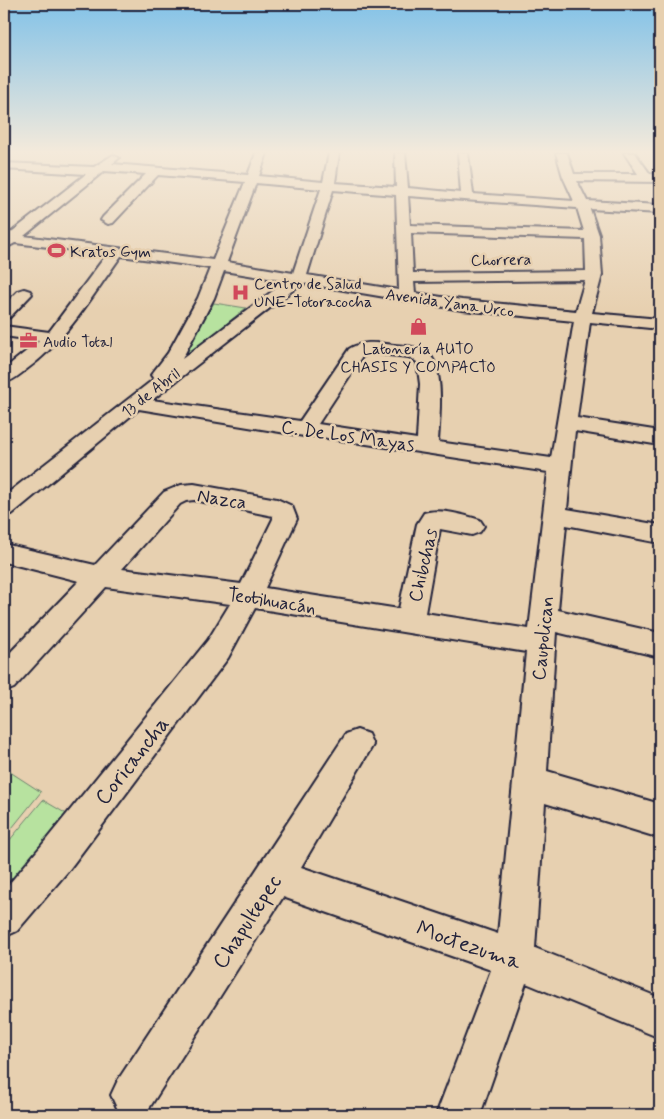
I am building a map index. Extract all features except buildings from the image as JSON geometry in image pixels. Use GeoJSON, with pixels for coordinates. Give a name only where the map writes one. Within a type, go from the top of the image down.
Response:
{"type":"FeatureCollection","features":[{"type":"Feature","properties":{"kind":"street"},"geometry":{"type":"LineString","coordinates":[[6,241],[53,205]]}},
{"type":"Feature","properties":{"kind":"street"},"geometry":{"type":"LineString","coordinates":[[108,220],[122,205]]}},
{"type":"Feature","properties":{"kind":"street"},"geometry":{"type":"LineString","coordinates":[[135,403],[176,354],[206,298],[241,205]]}},
{"type":"Feature","properties":{"kind":"street"},"geometry":{"type":"LineString","coordinates":[[299,278],[322,205]]}},
{"type":"Feature","properties":{"kind":"street"},"geometry":{"type":"LineString","coordinates":[[402,205],[408,278],[407,296]]}},
{"type":"Feature","properties":{"kind":"street"},"geometry":{"type":"LineString","coordinates":[[529,205],[536,235]]}},
{"type":"Feature","properties":{"kind":"street"},"geometry":{"type":"LineString","coordinates":[[572,205],[660,209]]}},
{"type":"Feature","properties":{"kind":"street","name":"Caupolican"},"geometry":{"type":"LineString","coordinates":[[458,1115],[514,959],[542,630],[560,468],[580,328],[594,275],[592,235],[583,206]]}},
{"type":"Feature","properties":{"kind":"street"},"geometry":{"type":"LineString","coordinates":[[403,229],[536,235],[592,235]]}},
{"type":"Feature","properties":{"kind":"street","name":"Avenida Yana Urco"},"geometry":{"type":"LineString","coordinates":[[6,241],[117,251],[217,265],[462,305],[660,324]]}},
{"type":"Feature","properties":{"kind":"street"},"geometry":{"type":"LineString","coordinates":[[4,377],[32,358],[54,338],[117,251]]}},
{"type":"Feature","properties":{"kind":"street","name":"Chorrera"},"geometry":{"type":"LineString","coordinates":[[408,278],[594,275]]}},
{"type":"Feature","properties":{"kind":"street","name":"13 de Abril"},"geometry":{"type":"LineString","coordinates":[[4,508],[135,403],[299,278]]}},
{"type":"Feature","properties":{"kind":"street"},"geometry":{"type":"LineString","coordinates":[[4,314],[24,294]]}},
{"type":"Feature","properties":{"kind":"street"},"geometry":{"type":"LineString","coordinates":[[4,331],[54,338]]}},
{"type":"Feature","properties":{"kind":"street"},"geometry":{"type":"LineString","coordinates":[[304,430],[355,353],[363,348],[373,346],[420,356],[425,360],[431,395],[427,446]]}},
{"type":"Feature","properties":{"kind":"street","name":"C. De Los Mayas"},"geometry":{"type":"LineString","coordinates":[[135,403],[304,430],[427,446],[560,468]]}},
{"type":"Feature","properties":{"kind":"street"},"geometry":{"type":"LineString","coordinates":[[567,423],[660,438]]}},
{"type":"Feature","properties":{"kind":"street","name":"Nazca"},"geometry":{"type":"LineString","coordinates":[[101,576],[172,498],[181,493],[194,492],[277,506],[284,512],[285,519],[248,596]]}},
{"type":"Feature","properties":{"kind":"street"},"geometry":{"type":"LineString","coordinates":[[555,515],[660,534]]}},
{"type":"Feature","properties":{"kind":"street","name":"Chibchas"},"geometry":{"type":"LineString","coordinates":[[410,621],[428,524],[432,519],[472,526]]}},
{"type":"Feature","properties":{"kind":"street","name":"Teotihuacán"},"geometry":{"type":"LineString","coordinates":[[4,553],[101,576],[410,621],[542,630],[660,645]]}},
{"type":"Feature","properties":{"kind":"street"},"geometry":{"type":"LineString","coordinates":[[4,679],[101,576]]}},
{"type":"Feature","properties":{"kind":"street","name":"Coricancha"},"geometry":{"type":"LineString","coordinates":[[4,918],[55,858],[218,649],[248,596]]}},
{"type":"Feature","properties":{"kind":"street","name":"Chapultepec"},"geometry":{"type":"LineString","coordinates":[[133,1095],[275,876],[356,745]]}},
{"type":"Feature","properties":{"kind":"street"},"geometry":{"type":"LineString","coordinates":[[530,782],[660,822]]}},
{"type":"Feature","properties":{"kind":"street","name":"Moctezuma"},"geometry":{"type":"LineString","coordinates":[[275,876],[514,959],[660,1018]]}},
{"type":"Feature","properties":{"kind":"green space"},"geometry":{"type":"Polygon","coordinates":[[[214,303],[246,308],[177,363],[214,303]]]}},
{"type":"Feature","properties":{"kind":"green space"},"geometry":{"type":"Polygon","coordinates":[[[4,768],[41,792],[4,838],[4,768]]]}},
{"type":"Feature","properties":{"kind":"green space"},"geometry":{"type":"Polygon","coordinates":[[[43,800],[70,816],[4,904],[4,847],[43,800]]]}},
{"type":"Feature","properties":{"kind":"place","name":"Kratos Gym"},"geometry":{"type":"Point","coordinates":[56,251]}},
{"type":"Feature","properties":{"kind":"place","name":"Centro de Salud UNE-Totoracocha"},"geometry":{"type":"Point","coordinates":[240,292]}},
{"type":"Feature","properties":{"kind":"place","name":"Latonería AUTO CHASIS Y COMPACTO"},"geometry":{"type":"Point","coordinates":[418,327]}},
{"type":"Feature","properties":{"kind":"place","name":"Audio Total"},"geometry":{"type":"Point","coordinates":[29,341]}}]}
